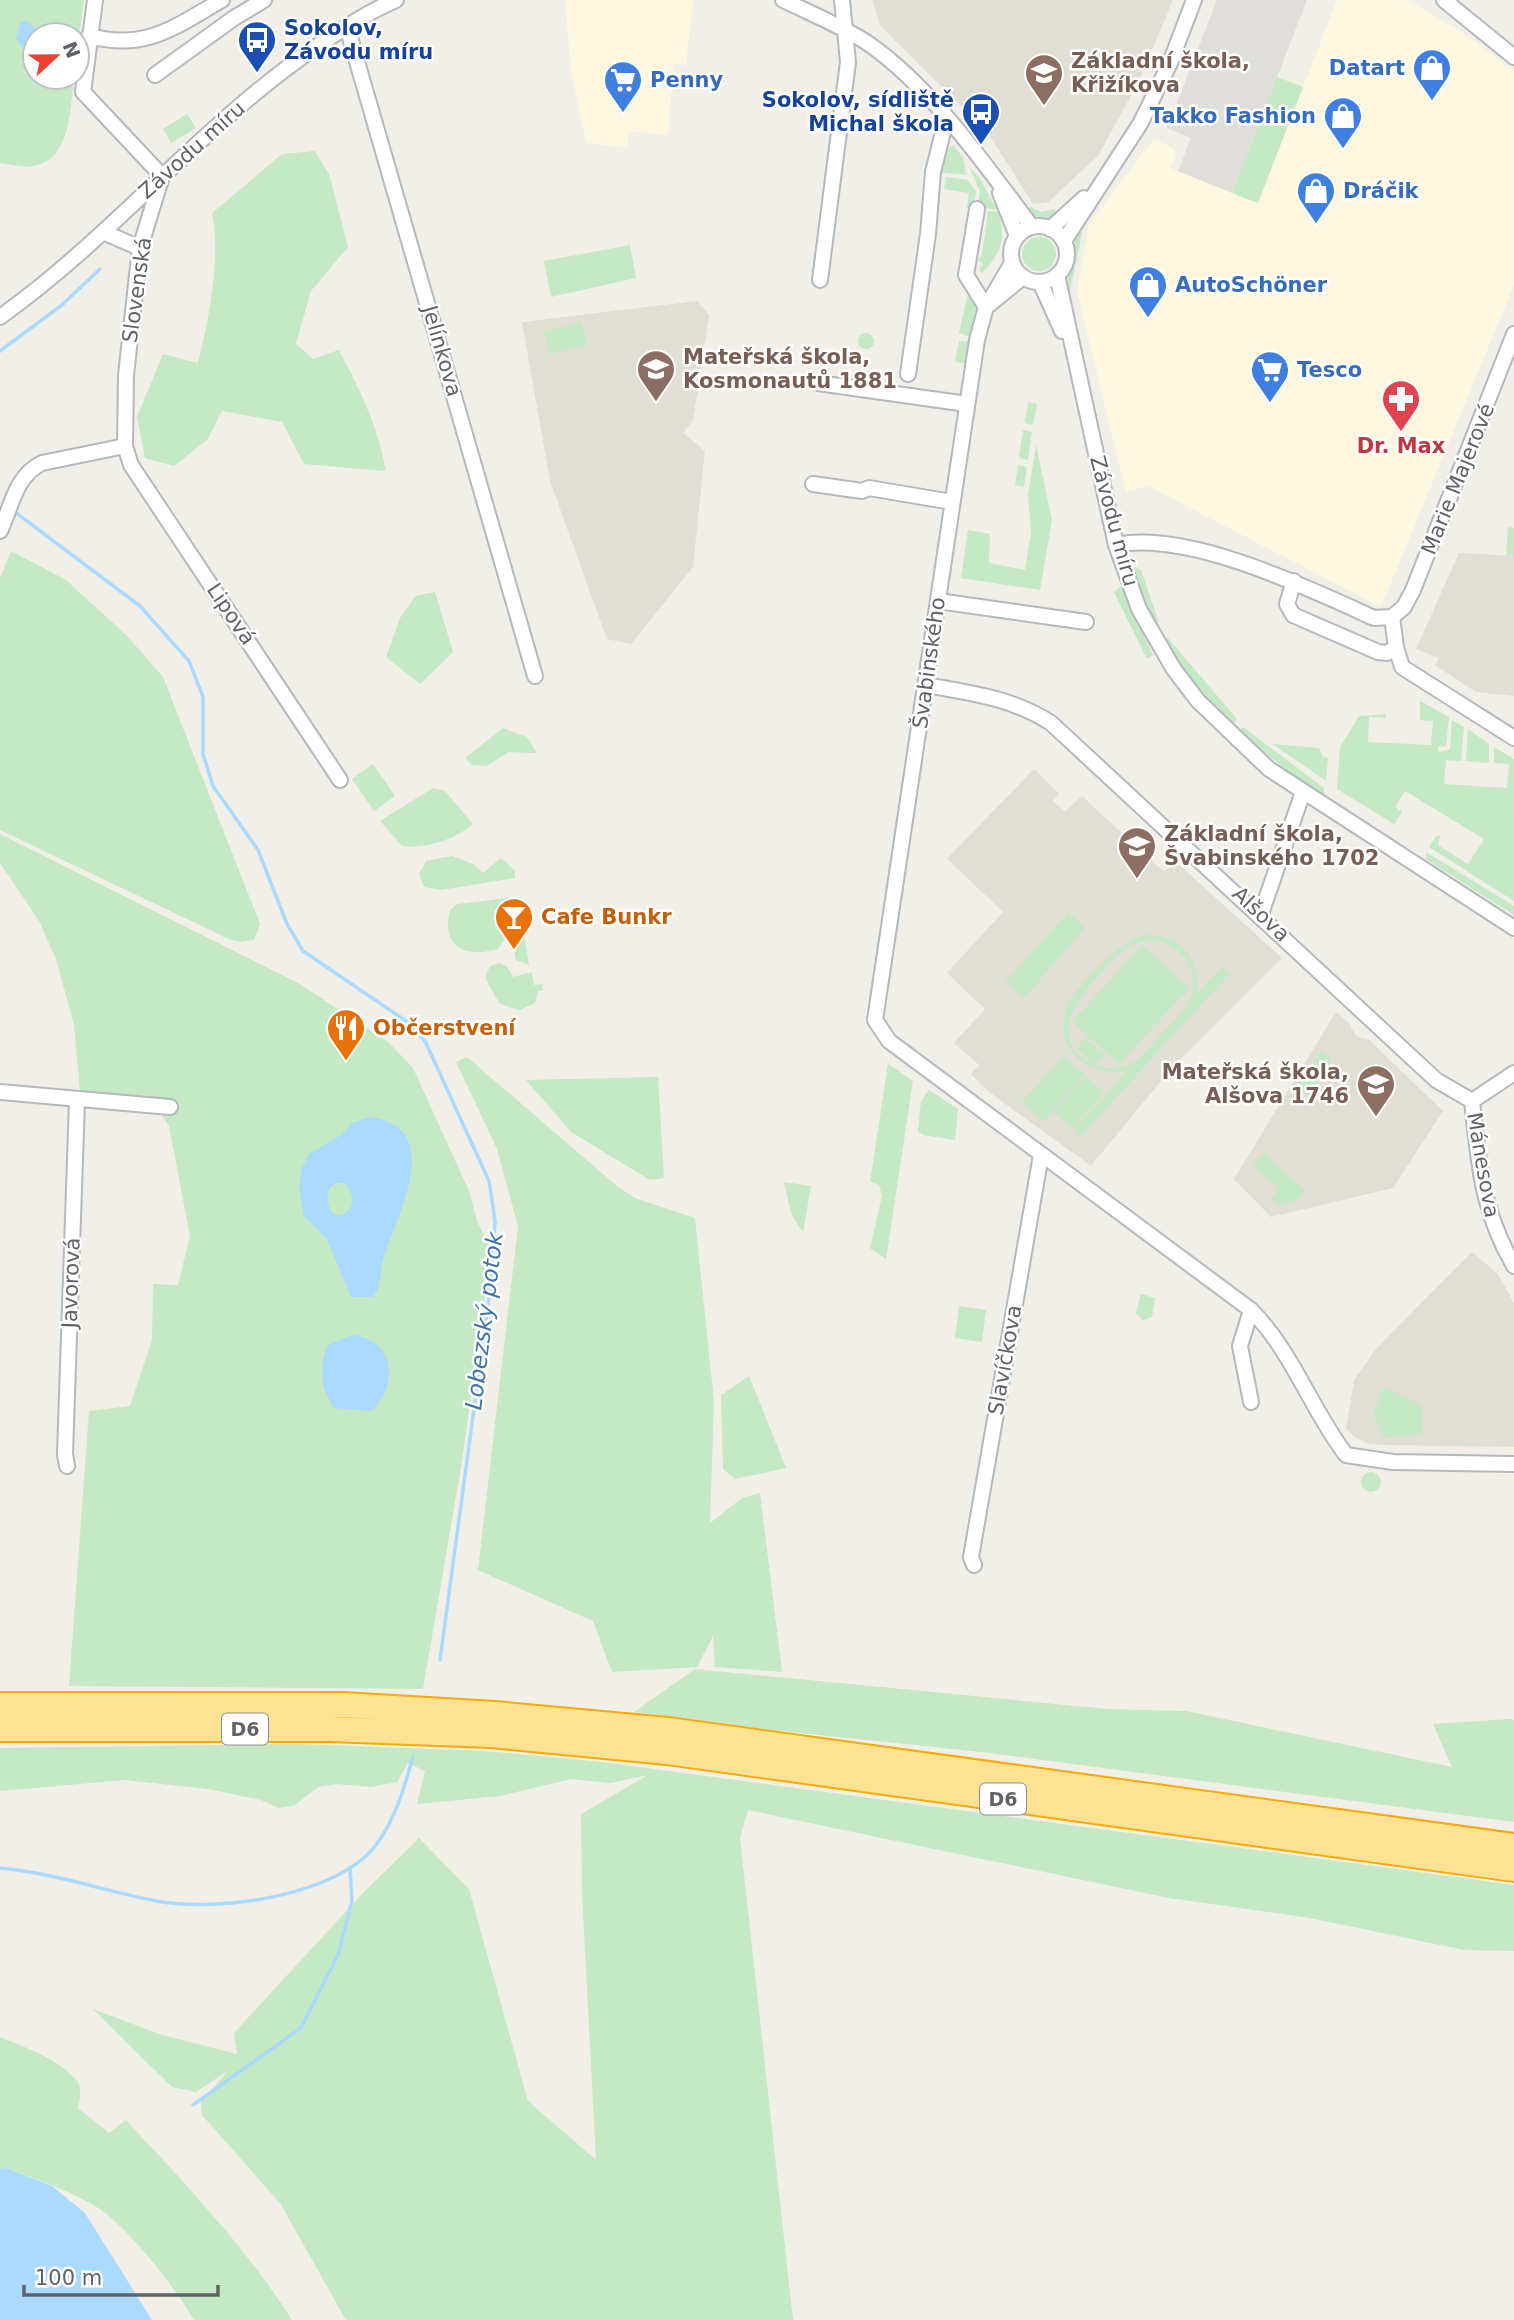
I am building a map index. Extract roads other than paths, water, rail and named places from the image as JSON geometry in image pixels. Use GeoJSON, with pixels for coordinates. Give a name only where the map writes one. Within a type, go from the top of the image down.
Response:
{"type":"FeatureCollection","features":[{"type":"Feature","properties":{"kind":"highway","name":"D6"},"geometry":{"type":"LineString","coordinates":[[0,1705],[343,1705],[495,1714],[668,1730],[1514,1846]]}},
{"type":"Feature","properties":{"kind":"highway","name":"D6"},"geometry":{"type":"LineString","coordinates":[[0,1729],[330,1729],[491,1735],[667,1752],[1514,1869]]}},
{"type":"Feature","properties":{"kind":"highway"},"geometry":{"type":"LineString","coordinates":[[1410,1832],[1514,1833]]}},
{"type":"Feature","properties":{"kind":"street"},"geometry":{"type":"LineString","coordinates":[[91,24],[95,0]]}},
{"type":"Feature","properties":{"kind":"street"},"geometry":{"type":"LineString","coordinates":[[91,36],[113,42],[134,42],[151,37],[222,0]]}},
{"type":"Feature","properties":{"kind":"street"},"geometry":{"type":"LineString","coordinates":[[155,75],[234,18],[264,0]]}},
{"type":"Feature","properties":{"kind":"street","name":"Závodu míru"},"geometry":{"type":"LineString","coordinates":[[0,317],[56,274],[287,66],[347,27],[396,0]]}},
{"type":"Feature","properties":{"kind":"street"},"geometry":{"type":"LineString","coordinates":[[783,0],[845,29],[893,65],[950,124],[1032,227]]}},
{"type":"Feature","properties":{"kind":"street"},"geometry":{"type":"LineString","coordinates":[[820,280],[848,62],[842,0]]}},
{"type":"Feature","properties":{"kind":"street"},"geometry":{"type":"LineString","coordinates":[[1063,242],[1140,124],[1170,63],[1194,0]]}},
{"type":"Feature","properties":{"kind":"street"},"geometry":{"type":"LineString","coordinates":[[1444,0],[1514,57]]}},
{"type":"Feature","properties":{"kind":"street","name":"Jelínkova"},"geometry":{"type":"LineString","coordinates":[[347,27],[535,676]]}},
{"type":"Feature","properties":{"kind":"street"},"geometry":{"type":"LineString","coordinates":[[83,91],[162,176]]}},
{"type":"Feature","properties":{"kind":"street"},"geometry":{"type":"LineString","coordinates":[[908,374],[928,234],[933,172],[943,132],[950,124]]}},
{"type":"Feature","properties":{"kind":"street"},"geometry":{"type":"LineString","coordinates":[[989,170],[1017,236]]}},
{"type":"Feature","properties":{"kind":"street","name":"Slovenská"},"geometry":{"type":"LineString","coordinates":[[125,446],[126,375],[140,248],[162,176]]}},
{"type":"Feature","properties":{"kind":"street"},"geometry":{"type":"LineString","coordinates":[[1050,229],[1098,185]]}},
{"type":"Feature","properties":{"kind":"street"},"geometry":{"type":"LineString","coordinates":[[977,209],[966,275],[986,307],[1023,277]]}},
{"type":"Feature","properties":{"kind":"street"},"geometry":{"type":"LineString","coordinates":[[1032,227],[1050,229],[1063,242],[1066,260],[1057,275],[1040,282],[1023,277],[1012,263],[1012,245],[1017,236],[1032,227]]}},
{"type":"Feature","properties":{"kind":"street"},"geometry":{"type":"LineString","coordinates":[[103,232],[140,248]]}},
{"type":"Feature","properties":{"kind":"street","name":"Švabinského"},"geometry":{"type":"LineString","coordinates":[[1012,263],[986,307],[976,341],[876,1020],[889,1041],[1041,1155]]}},
{"type":"Feature","properties":{"kind":"street","name":"Závodu míru"},"geometry":{"type":"LineString","coordinates":[[1057,275],[1116,545],[1139,608],[1181,679],[1230,734],[1269,769],[1514,928]]}},
{"type":"Feature","properties":{"kind":"street","name":"Závodu míru"},"geometry":{"type":"LineString","coordinates":[[1040,282],[1073,355]]}},
{"type":"Feature","properties":{"kind":"street","name":"Marie Majerové"},"geometry":{"type":"LineString","coordinates":[[1392,617],[1405,607],[1413,590],[1514,334]]}},
{"type":"Feature","properties":{"kind":"street"},"geometry":{"type":"LineString","coordinates":[[818,383],[967,404]]}},
{"type":"Feature","properties":{"kind":"street"},"geometry":{"type":"LineString","coordinates":[[2,527],[22,476],[42,463],[125,446]]}},
{"type":"Feature","properties":{"kind":"street","name":"Lipová"},"geometry":{"type":"LineString","coordinates":[[125,446],[131,465],[340,780]]}},
{"type":"Feature","properties":{"kind":"street"},"geometry":{"type":"LineString","coordinates":[[813,484],[862,491],[869,488],[952,502]]}},
{"type":"Feature","properties":{"kind":"street"},"geometry":{"type":"LineString","coordinates":[[1116,545],[1135,541],[1160,542],[1272,572],[1374,618],[1392,617],[1402,667],[1514,738]]}},
{"type":"Feature","properties":{"kind":"street"},"geometry":{"type":"LineString","coordinates":[[1294,581],[1287,604],[1293,615],[1378,652],[1387,653],[1396,647]]}},
{"type":"Feature","properties":{"kind":"street"},"geometry":{"type":"LineString","coordinates":[[938,601],[1086,622]]}},
{"type":"Feature","properties":{"kind":"street","name":"Alšova"},"geometry":{"type":"LineString","coordinates":[[926,685],[1006,700],[1027,707],[1051,723],[1261,914],[1436,1080],[1472,1101]]}},
{"type":"Feature","properties":{"kind":"street"},"geometry":{"type":"LineString","coordinates":[[1261,914],[1303,792]]}},
{"type":"Feature","properties":{"kind":"street"},"geometry":{"type":"LineString","coordinates":[[1472,1101],[1514,1073]]}},
{"type":"Feature","properties":{"kind":"street"},"geometry":{"type":"LineString","coordinates":[[0,1092],[170,1107]]}},
{"type":"Feature","properties":{"kind":"street","name":"Javorová"},"geometry":{"type":"LineString","coordinates":[[68,1466],[65,1454],[77,1100]]}},
{"type":"Feature","properties":{"kind":"street","name":"Mánesova"},"geometry":{"type":"LineString","coordinates":[[1472,1101],[1485,1199],[1491,1224],[1514,1266]]}},
{"type":"Feature","properties":{"kind":"street"},"geometry":{"type":"LineString","coordinates":[[1041,1155],[1251,1310],[1278,1342],[1325,1428],[1346,1455],[1393,1462],[1514,1464]]}},
{"type":"Feature","properties":{"kind":"street","name":"Slavíčkova"},"geometry":{"type":"LineString","coordinates":[[974,1565],[971,1557],[1041,1155]]}},
{"type":"Feature","properties":{"kind":"street"},"geometry":{"type":"LineString","coordinates":[[1251,1310],[1240,1346],[1251,1402]]}},
{"type":"Feature","properties":{"kind":"water"},"geometry":{"type":"Polygon","coordinates":[[[21,21],[21,45],[16,39],[21,21]]]}},
{"type":"Feature","properties":{"kind":"water"},"geometry":{"type":"Polygon","coordinates":[[[369,1117],[393,1124],[406,1137],[411,1154],[411,1174],[406,1196],[384,1256],[378,1287],[373,1297],[351,1297],[327,1239],[304,1216],[299,1186],[302,1168],[309,1154],[341,1135],[352,1123],[369,1117]],[[345,1183],[331,1186],[328,1194],[330,1208],[339,1216],[349,1210],[352,1202],[351,1193],[345,1183]]]}},
{"type":"Feature","properties":{"kind":"water"},"geometry":{"type":"Polygon","coordinates":[[[353,1335],[377,1345],[385,1355],[388,1366],[386,1389],[371,1411],[334,1408],[322,1378],[328,1345],[353,1335]]]}},
{"type":"Feature","properties":{"kind":"water"},"geometry":{"type":"Polygon","coordinates":[[[6,2168],[52,2186],[85,2213],[152,2320],[0,2320],[0,2169],[6,2168]]]}},
{"type":"Feature","properties":{"kind":"waterway"},"geometry":{"type":"LineString","coordinates":[[0,351],[62,305],[100,269]]}},
{"type":"Feature","properties":{"kind":"waterway","name":"Lobezský potok"},"geometry":{"type":"LineString","coordinates":[[11,509],[140,606],[189,661],[203,697],[203,754],[213,786],[258,850],[287,924],[303,951],[406,1021],[425,1041],[489,1181],[495,1221],[491,1283],[440,1660]]}},
{"type":"Feature","properties":{"kind":"waterway","name":"Lobezský potok"},"geometry":{"type":"LineString","coordinates":[[0,1868],[181,1904],[242,1902],[274,1897],[333,1877],[358,1863],[376,1845],[394,1813],[413,1757]]}},
{"type":"Feature","properties":{"kind":"waterway"},"geometry":{"type":"LineString","coordinates":[[193,2105],[301,2028],[338,1955],[352,1901],[350,1867]]}},
{"type":"Feature","properties":{"kind":"place","name":"Sokolov, Závodu míru"},"geometry":{"type":"Point","coordinates":[257,74]}},
{"type":"Feature","properties":{"kind":"place","name":"Datart"},"geometry":{"type":"Point","coordinates":[1432,102]}},
{"type":"Feature","properties":{"kind":"place","name":"Základní škola, Křižíkova"},"geometry":{"type":"Point","coordinates":[1044,107]}},
{"type":"Feature","properties":{"kind":"place","name":"Penny"},"geometry":{"type":"Point","coordinates":[623,114]}},
{"type":"Feature","properties":{"kind":"place","name":"Sokolov, sídliště Michal škola"},"geometry":{"type":"Point","coordinates":[981,146]}},
{"type":"Feature","properties":{"kind":"place","name":"Takko Fashion"},"geometry":{"type":"Point","coordinates":[1343,150]}},
{"type":"Feature","properties":{"kind":"place","name":"Dráčik"},"geometry":{"type":"Point","coordinates":[1316,225]}},
{"type":"Feature","properties":{"kind":"place","name":"AutoSchöner"},"geometry":{"type":"Point","coordinates":[1148,319]}},
{"type":"Feature","properties":{"kind":"place","name":"Mateřská škola, Kosmonautů 1881"},"geometry":{"type":"Point","coordinates":[656,403]}},
{"type":"Feature","properties":{"kind":"place","name":"Tesco"},"geometry":{"type":"Point","coordinates":[1270,404]}},
{"type":"Feature","properties":{"kind":"place","name":"Dr. Max"},"geometry":{"type":"Point","coordinates":[1401,433]}},
{"type":"Feature","properties":{"kind":"place","name":"Základní škola, Švabinského 1702"},"geometry":{"type":"Point","coordinates":[1137,880]}},
{"type":"Feature","properties":{"kind":"place","name":"Cafe Bunkr"},"geometry":{"type":"Point","coordinates":[514,951]}},
{"type":"Feature","properties":{"kind":"place","name":"Občerstvení"},"geometry":{"type":"Point","coordinates":[346,1062]}},
{"type":"Feature","properties":{"kind":"place","name":"Mateřská škola, Alšova 1746"},"geometry":{"type":"Point","coordinates":[1376,1118]}}]}
